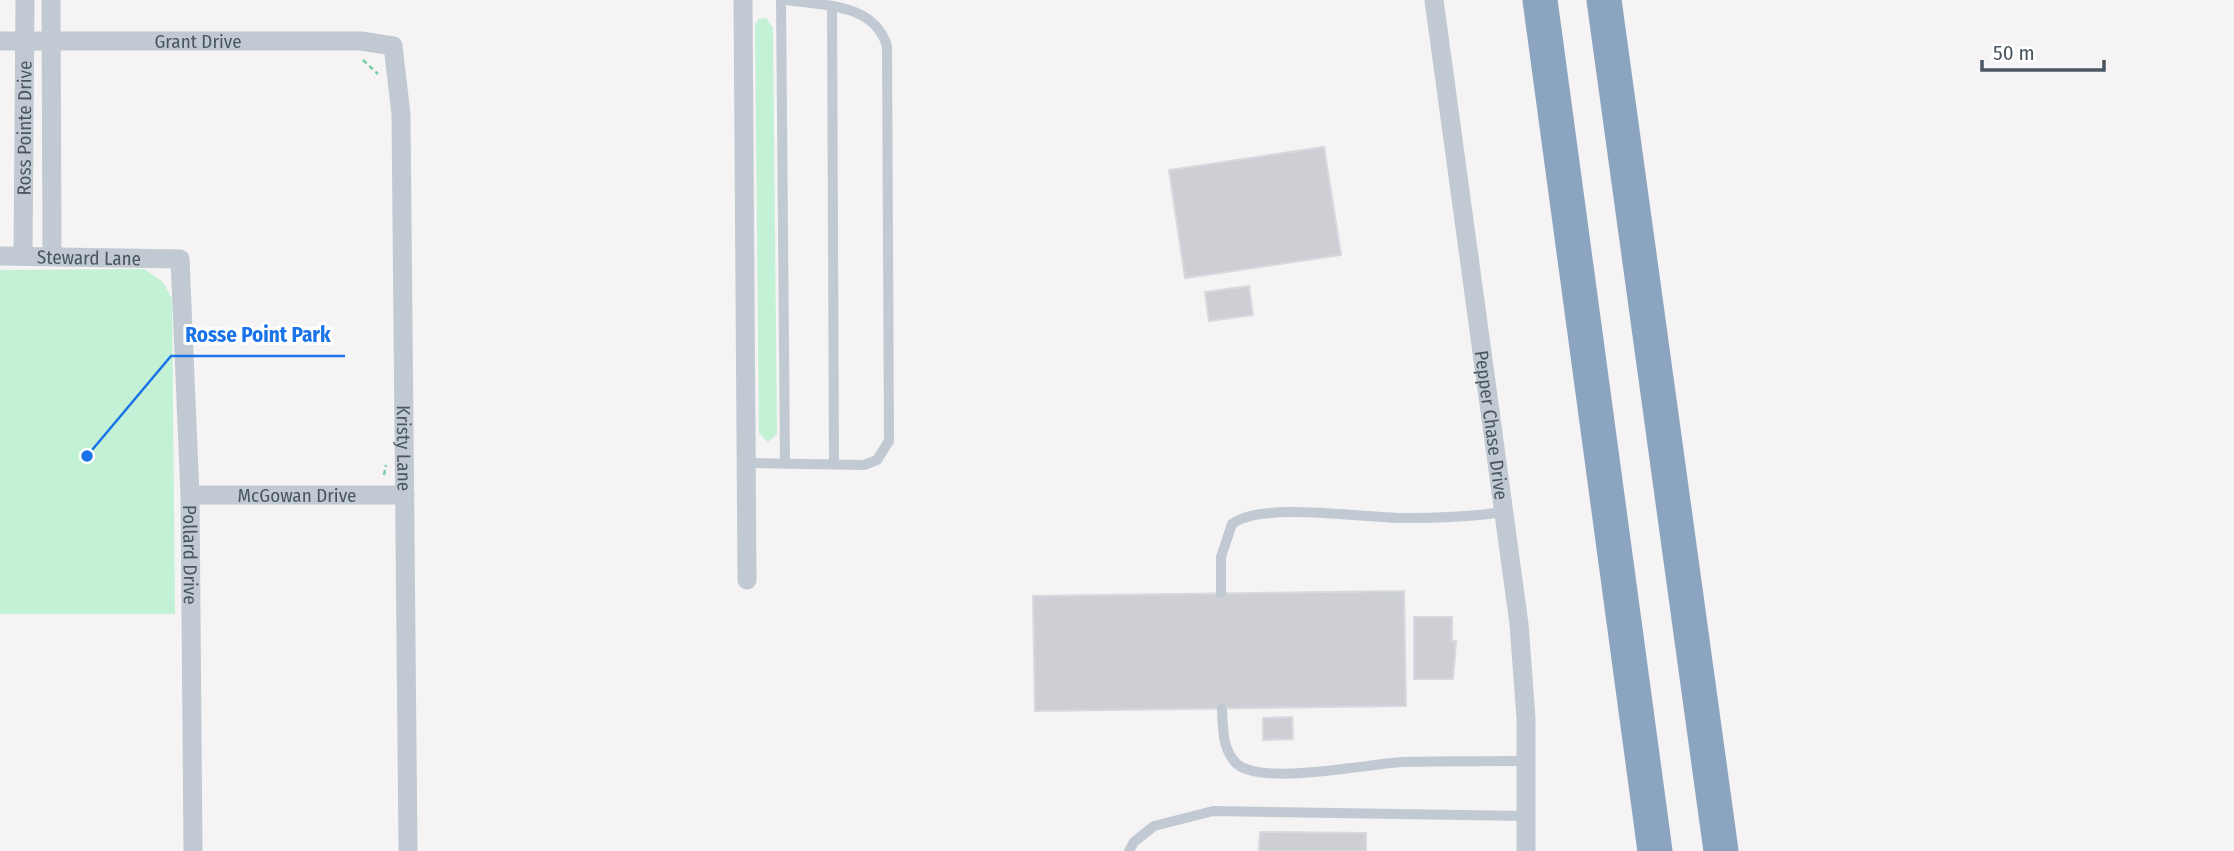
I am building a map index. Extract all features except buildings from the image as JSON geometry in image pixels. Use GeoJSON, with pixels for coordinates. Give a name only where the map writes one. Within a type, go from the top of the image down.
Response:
{"type":"FeatureCollection","features":[{"type":"Feature","properties":{"kind":"highway"},"geometry":{"type":"LineString","coordinates":[[1540,0],[1655,851]]}},
{"type":"Feature","properties":{"kind":"highway"},"geometry":{"type":"LineString","coordinates":[[1604,0],[1721,851]]}},
{"type":"Feature","properties":{"kind":"highway"},"geometry":{"type":"LineString","coordinates":[[1664,433],[1736,851]]}},
{"type":"Feature","properties":{"kind":"highway"},"geometry":{"type":"LineString","coordinates":[[1642,851],[1647,795]]}},
{"type":"Feature","properties":{"kind":"street","name":"Ross Pointe Drive"},"geometry":{"type":"LineString","coordinates":[[23,256],[24,0]]}},
{"type":"Feature","properties":{"kind":"street","name":"Ross Pointe Drive"},"geometry":{"type":"LineString","coordinates":[[51,0],[52,256]]}},
{"type":"Feature","properties":{"kind":"street"},"geometry":{"type":"LineString","coordinates":[[743,0],[747,580]]}},
{"type":"Feature","properties":{"kind":"street","name":"Pepper Chase Drive"},"geometry":{"type":"LineString","coordinates":[[1434,0],[1523,660],[1526,851]]}},
{"type":"Feature","properties":{"kind":"street","name":"Grant Drive"},"geometry":{"type":"LineString","coordinates":[[0,41],[361,41],[393,46]]}},
{"type":"Feature","properties":{"kind":"street","name":"Kristy Lane"},"geometry":{"type":"LineString","coordinates":[[393,46],[401,93],[408,851]]}},
{"type":"Feature","properties":{"kind":"street","name":"Steward Lane"},"geometry":{"type":"LineString","coordinates":[[0,256],[180,259]]}},
{"type":"Feature","properties":{"kind":"street","name":"Pollard Drive"},"geometry":{"type":"LineString","coordinates":[[180,259],[190,495],[193,851]]}},
{"type":"Feature","properties":{"kind":"street","name":"McGowan Drive"},"geometry":{"type":"LineString","coordinates":[[190,495],[405,495]]}},
{"type":"Feature","properties":{"kind":"lane"},"geometry":{"type":"LineString","coordinates":[[780,0],[785,463]]}},
{"type":"Feature","properties":{"kind":"lane"},"geometry":{"type":"LineString","coordinates":[[748,463],[864,464],[877,460],[885,450],[890,436],[887,46],[882,31],[870,18],[858,12],[787,0]]}},
{"type":"Feature","properties":{"kind":"lane"},"geometry":{"type":"LineString","coordinates":[[832,7],[834,464]]}},
{"type":"Feature","properties":{"kind":"lane"},"geometry":{"type":"LineString","coordinates":[[1221,593],[1223,543],[1233,524],[1254,514],[1314,513],[1401,518],[1503,512]]}},
{"type":"Feature","properties":{"kind":"lane"},"geometry":{"type":"LineString","coordinates":[[1222,709],[1227,752],[1239,766],[1258,772],[1295,774],[1399,762],[1526,761]]}},
{"type":"Feature","properties":{"kind":"lane"},"geometry":{"type":"LineString","coordinates":[[1129,851],[1134,842],[1154,826],[1213,811],[1526,816]]}},
{"type":"Feature","properties":{"kind":"green space"},"geometry":{"type":"Polygon","coordinates":[[[766,18],[773,28],[777,434],[768,442],[759,433],[755,26],[758,19],[766,18]]]}},
{"type":"Feature","properties":{"kind":"green space"},"geometry":{"type":"Polygon","coordinates":[[[144,269],[163,282],[172,299],[175,614],[0,614],[0,270],[144,269]]]}},
{"type":"Feature","properties":{"kind":"place","name":"Rosse Point Park"},"geometry":{"type":"Point","coordinates":[87,456]}}]}
